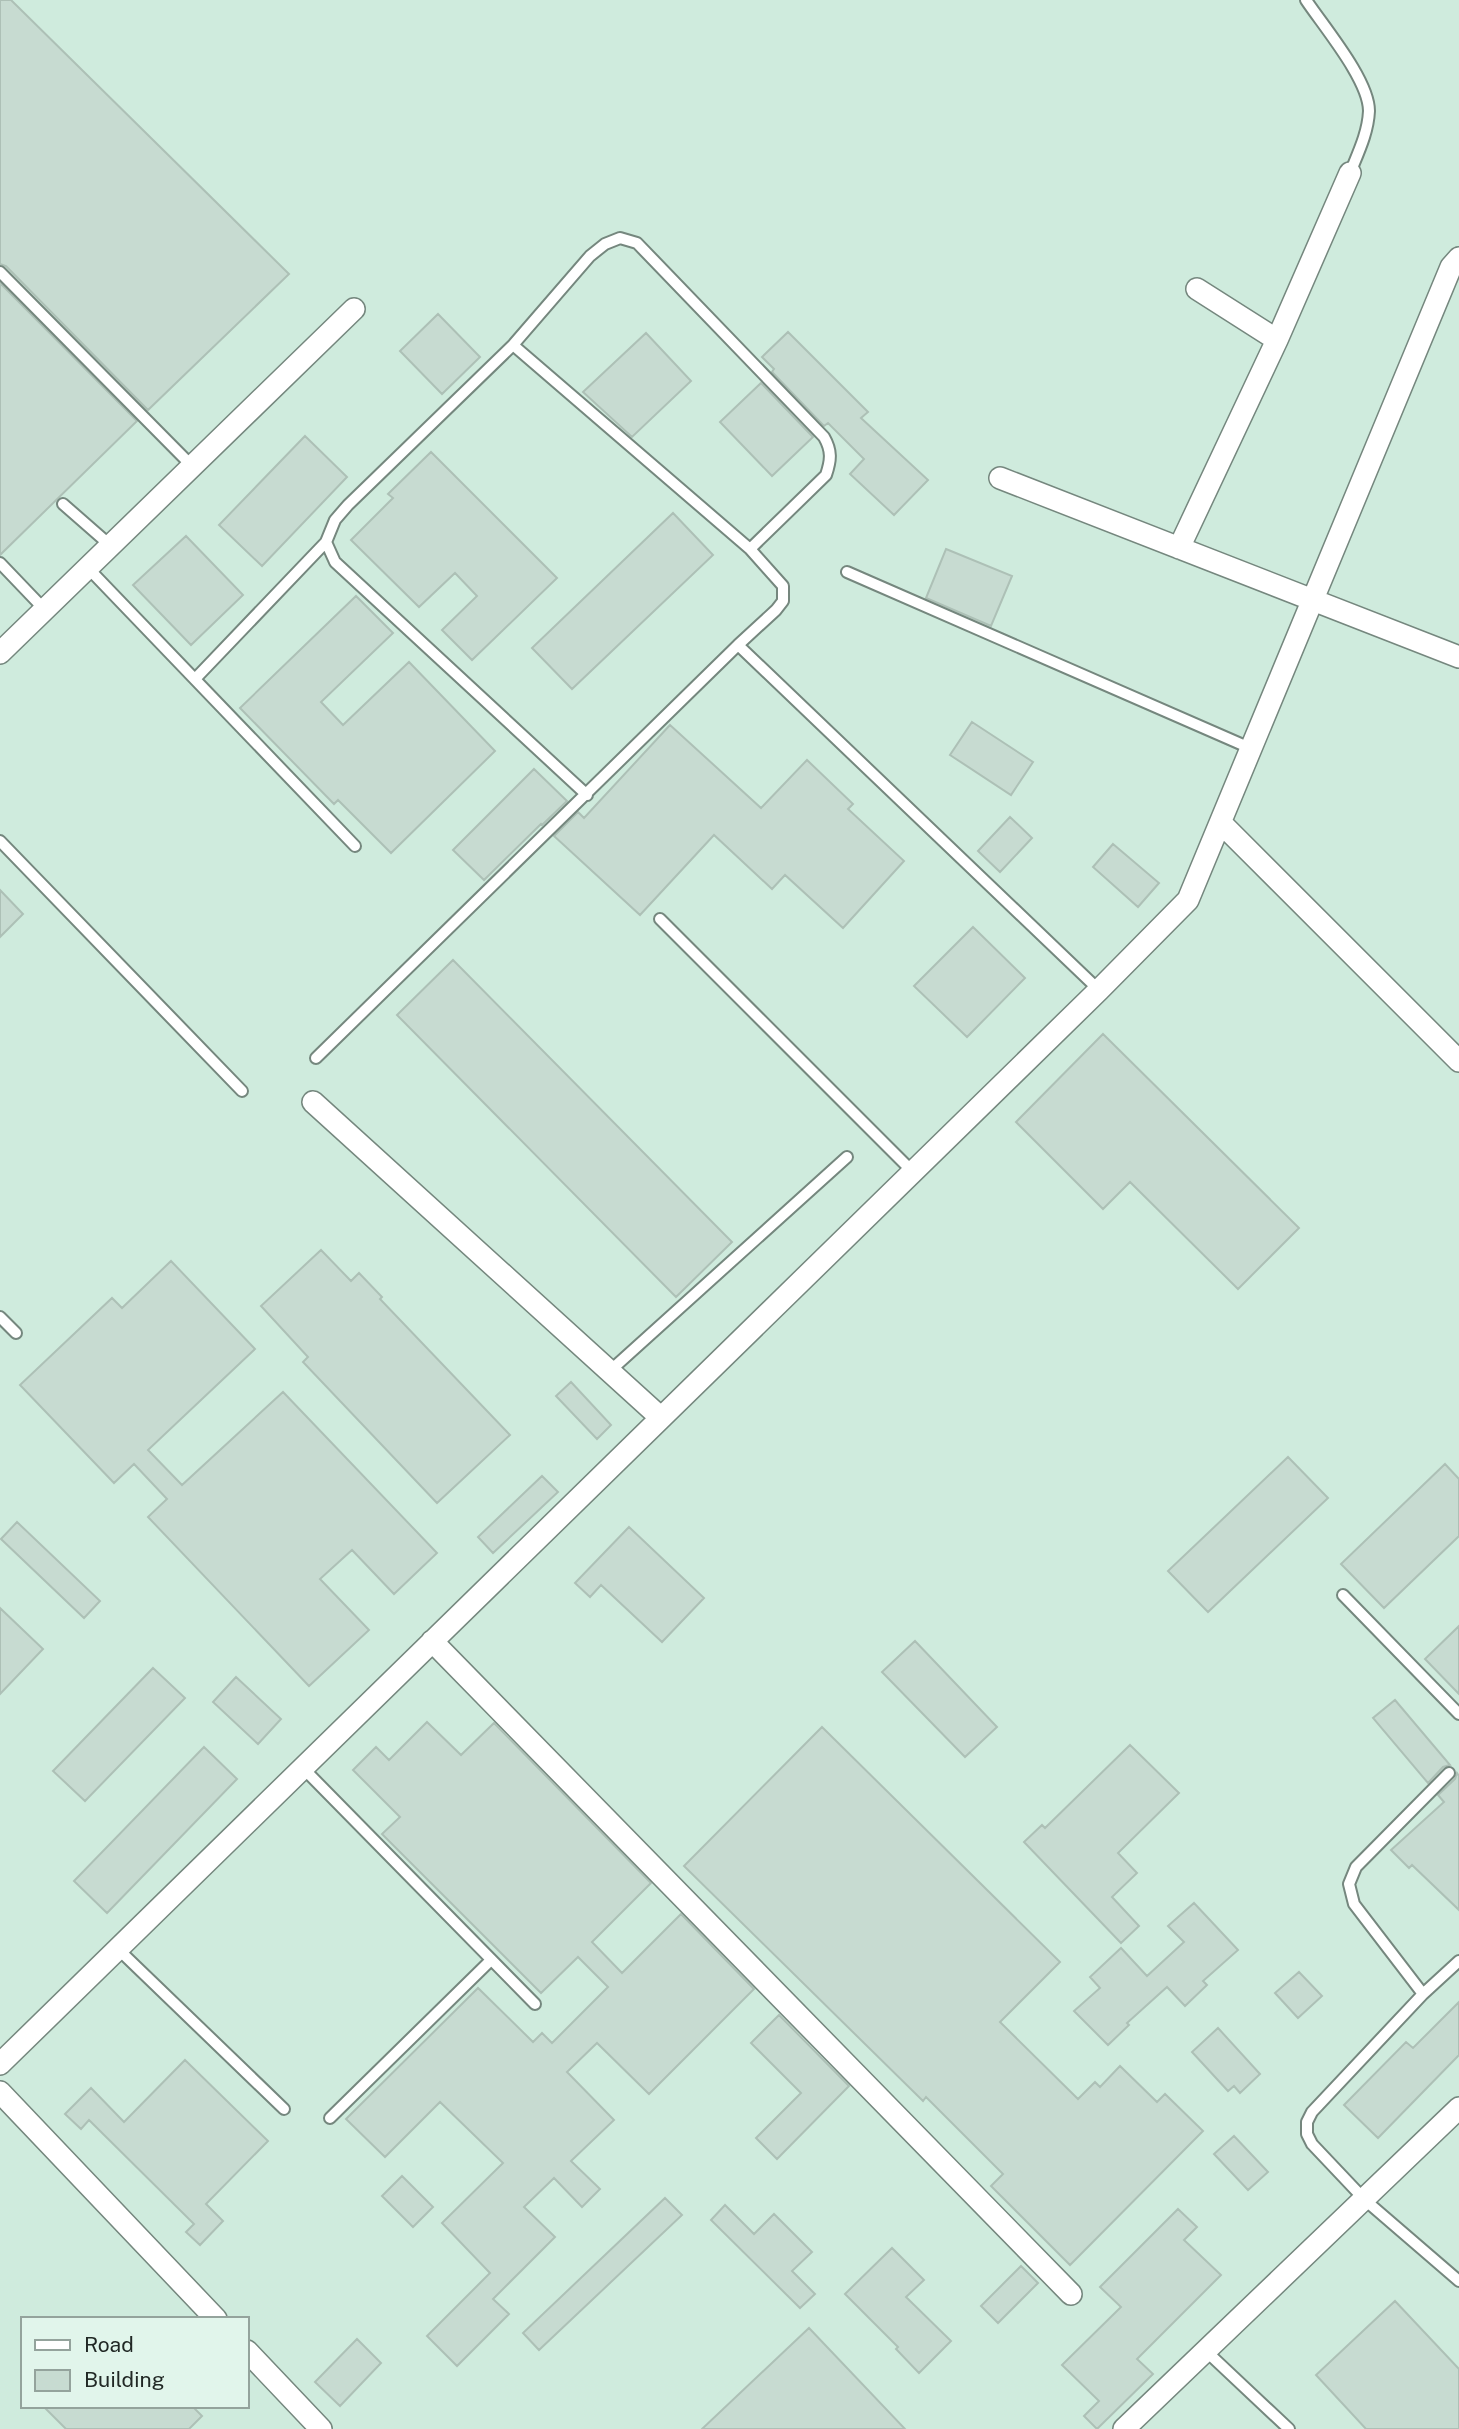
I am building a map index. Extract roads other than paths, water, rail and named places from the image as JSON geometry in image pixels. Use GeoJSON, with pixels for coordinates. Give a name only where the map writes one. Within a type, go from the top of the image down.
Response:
{"type":"FeatureCollection","features":[{"type":"Feature","properties":{"kind":"street"},"geometry":{"type":"LineString","coordinates":[[1179,548],[1278,340],[1350,173]]}},
{"type":"Feature","properties":{"kind":"street"},"geometry":{"type":"LineString","coordinates":[[0,2064],[1188,900],[1451,267],[1459,258]]}},
{"type":"Feature","properties":{"kind":"street"},"geometry":{"type":"LineString","coordinates":[[1198,289],[1278,340]]}},
{"type":"Feature","properties":{"kind":"street"},"geometry":{"type":"LineString","coordinates":[[0,653],[354,309]]}},
{"type":"Feature","properties":{"kind":"street"},"geometry":{"type":"LineString","coordinates":[[1000,478],[1459,657]]}},
{"type":"Feature","properties":{"kind":"street"},"geometry":{"type":"LineString","coordinates":[[1221,823],[1459,1061]]}},
{"type":"Feature","properties":{"kind":"street"},"geometry":{"type":"LineString","coordinates":[[313,1102],[660,1417]]}},
{"type":"Feature","properties":{"kind":"street"},"geometry":{"type":"LineString","coordinates":[[432,1642],[1071,2294]]}},
{"type":"Feature","properties":{"kind":"street"},"geometry":{"type":"LineString","coordinates":[[0,2092],[214,2317]]}},
{"type":"Feature","properties":{"kind":"street"},"geometry":{"type":"LineString","coordinates":[[1124,2429],[1459,2108]]}},
{"type":"Feature","properties":{"kind":"street"},"geometry":{"type":"LineString","coordinates":[[248,2352],[321,2429]]}},
{"type":"Feature","properties":{"kind":"lane"},"geometry":{"type":"LineString","coordinates":[[1306,0],[1363,86],[1369,110],[1365,137],[1350,173]]}},
{"type":"Feature","properties":{"kind":"lane"},"geometry":{"type":"LineString","coordinates":[[194,679],[326,542],[335,520],[348,505],[513,345],[590,256],[605,244],[620,238],[637,243],[824,437],[830,447],[826,475],[750,549]]}},
{"type":"Feature","properties":{"kind":"lane"},"geometry":{"type":"LineString","coordinates":[[0,272],[192,467]]}},
{"type":"Feature","properties":{"kind":"lane"},"geometry":{"type":"LineString","coordinates":[[316,1058],[783,601],[783,586],[750,549],[513,345]]}},
{"type":"Feature","properties":{"kind":"lane"},"geometry":{"type":"LineString","coordinates":[[63,504],[111,546]]}},
{"type":"Feature","properties":{"kind":"lane"},"geometry":{"type":"LineString","coordinates":[[326,542],[335,562],[587,795]]}},
{"type":"Feature","properties":{"kind":"lane"},"geometry":{"type":"LineString","coordinates":[[0,563],[45,610]]}},
{"type":"Feature","properties":{"kind":"lane"},"geometry":{"type":"LineString","coordinates":[[88,568],[355,846]]}},
{"type":"Feature","properties":{"kind":"lane"},"geometry":{"type":"LineString","coordinates":[[847,572],[1250,748]]}},
{"type":"Feature","properties":{"kind":"lane"},"geometry":{"type":"LineString","coordinates":[[738,645],[1099,990]]}},
{"type":"Feature","properties":{"kind":"lane"},"geometry":{"type":"LineString","coordinates":[[0,841],[242,1091]]}},
{"type":"Feature","properties":{"kind":"lane"},"geometry":{"type":"LineString","coordinates":[[660,919],[912,1171]]}},
{"type":"Feature","properties":{"kind":"lane"},"geometry":{"type":"LineString","coordinates":[[611,1370],[847,1157]]}},
{"type":"Feature","properties":{"kind":"lane"},"geometry":{"type":"LineString","coordinates":[[0,1317],[16,1333]]}},
{"type":"Feature","properties":{"kind":"lane"},"geometry":{"type":"LineString","coordinates":[[1343,1595],[1459,1714]]}},
{"type":"Feature","properties":{"kind":"lane"},"geometry":{"type":"LineString","coordinates":[[303,1768],[536,2004]]}},
{"type":"Feature","properties":{"kind":"lane"},"geometry":{"type":"LineString","coordinates":[[1423,1994],[1353,1904],[1349,1884],[1356,1867],[1449,1773]]}},
{"type":"Feature","properties":{"kind":"lane"},"geometry":{"type":"LineString","coordinates":[[118,1949],[284,2109]]}},
{"type":"Feature","properties":{"kind":"lane"},"geometry":{"type":"LineString","coordinates":[[330,2118],[491,1960]]}},
{"type":"Feature","properties":{"kind":"lane"},"geometry":{"type":"LineString","coordinates":[[1459,1961],[1423,1994],[1312,2112],[1307,2122],[1307,2134],[1312,2144],[1365,2200],[1459,2281]]}},
{"type":"Feature","properties":{"kind":"lane"},"geometry":{"type":"LineString","coordinates":[[1206,2351],[1289,2429]]}}]}
